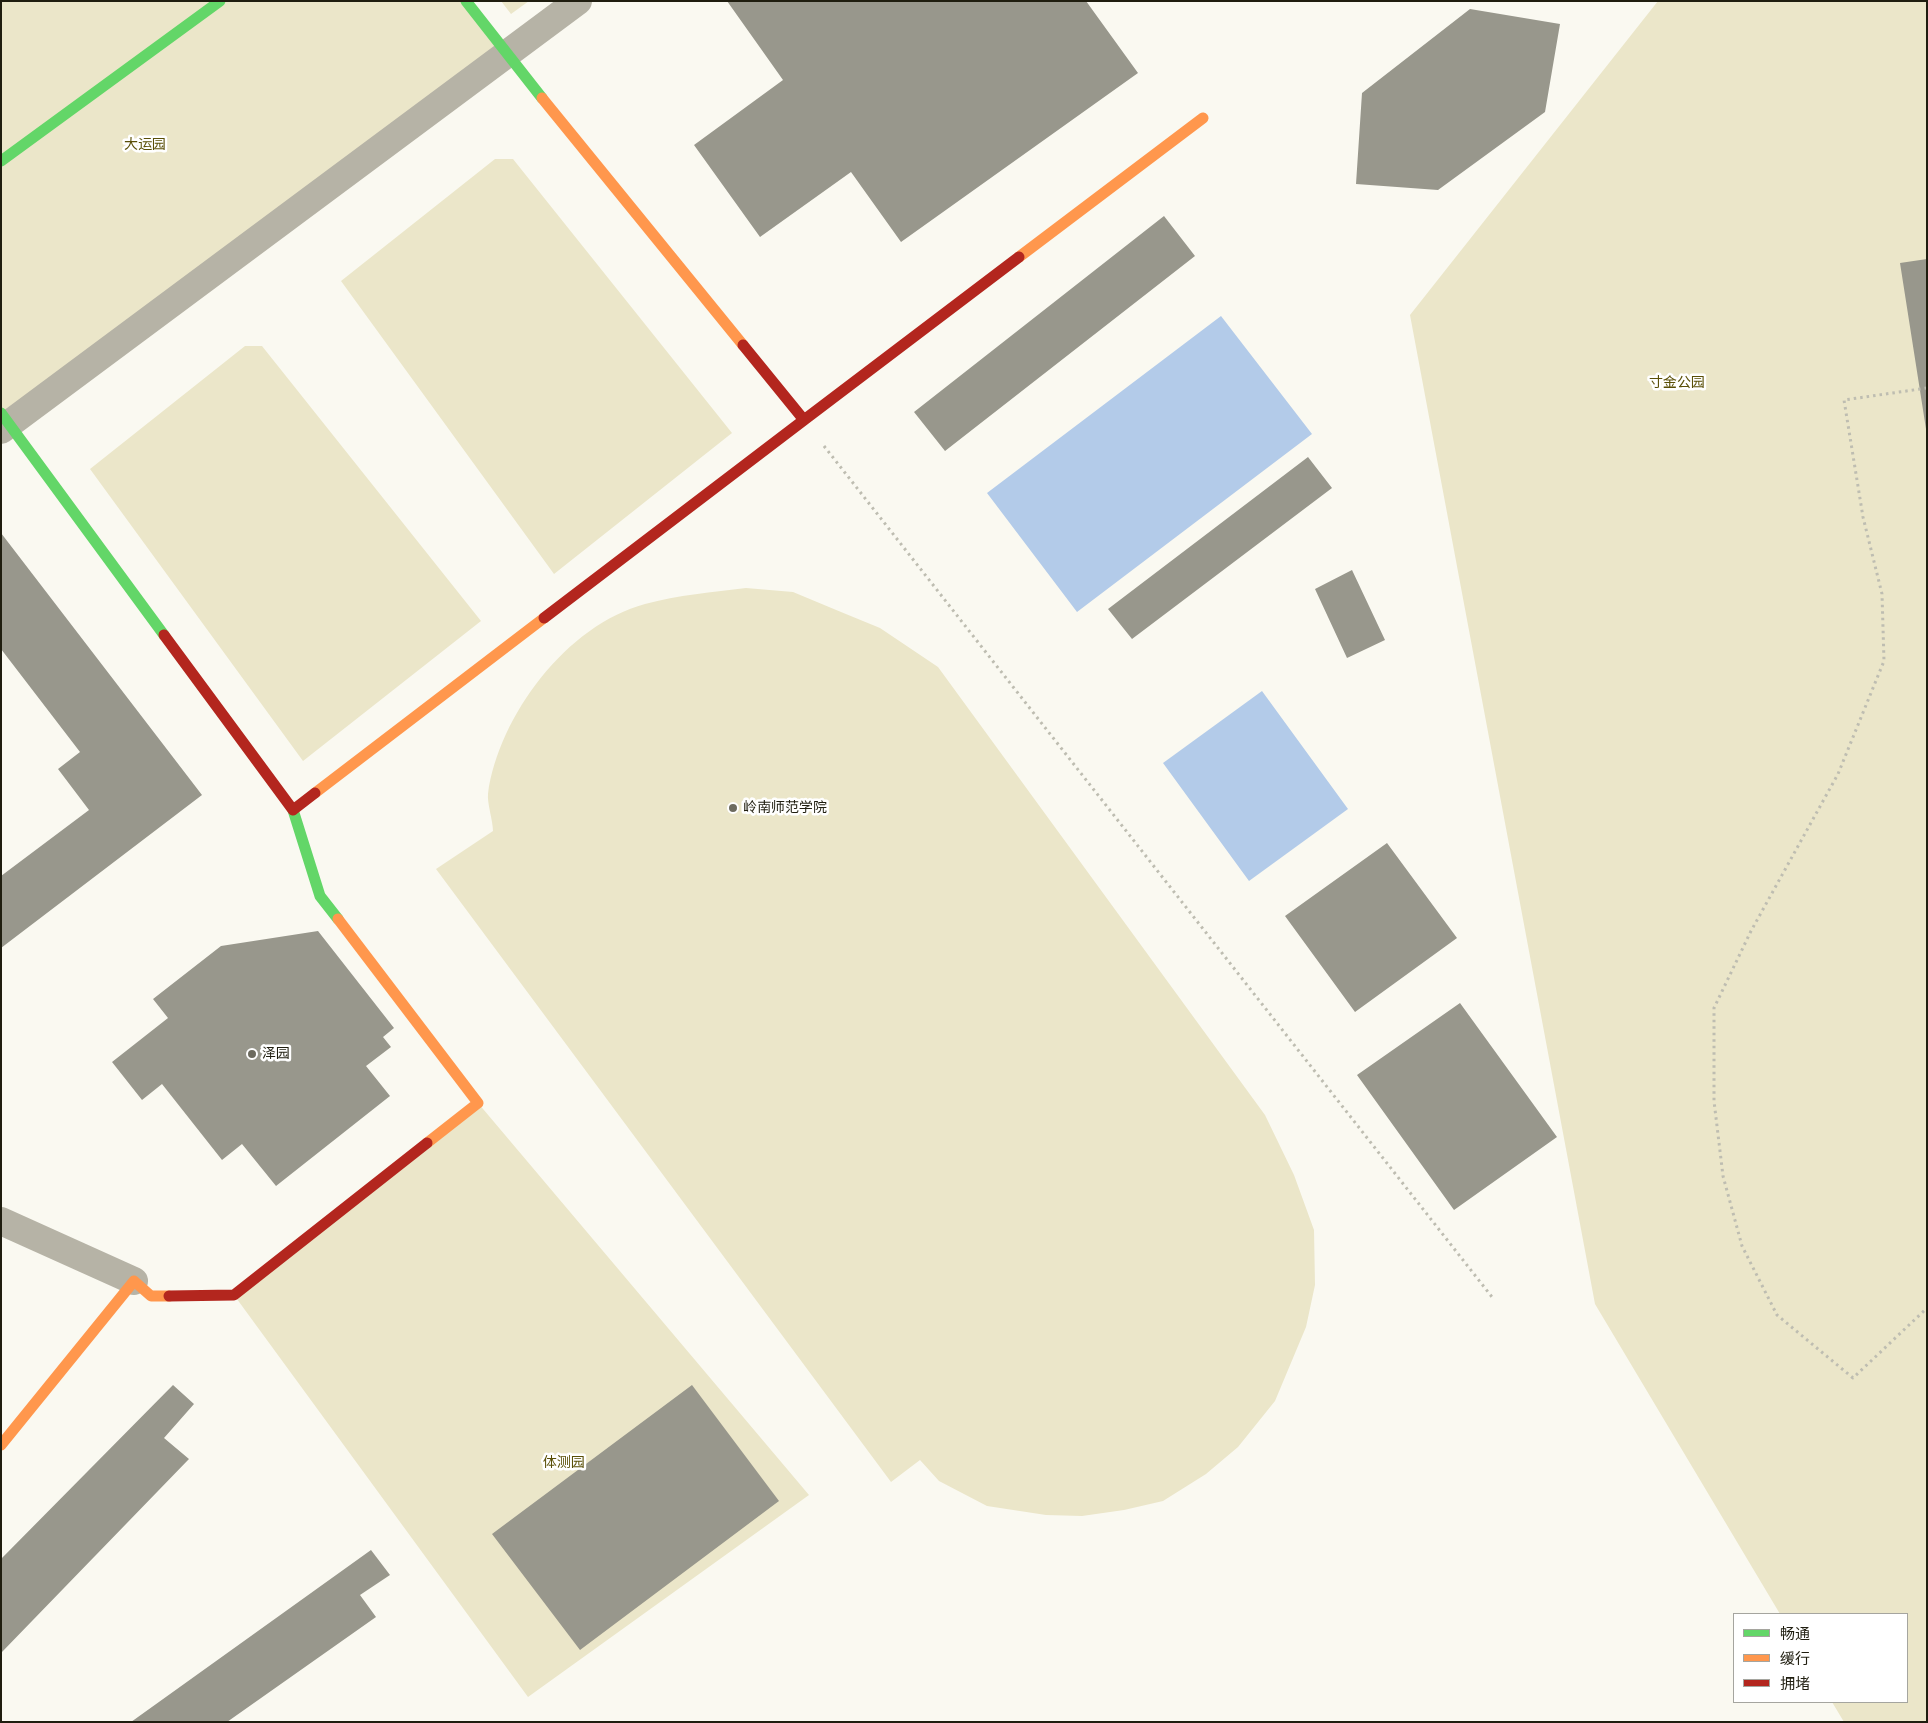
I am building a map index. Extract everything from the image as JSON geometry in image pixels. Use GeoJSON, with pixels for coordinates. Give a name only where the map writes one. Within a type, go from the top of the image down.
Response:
{"type":"FeatureCollection","features":[{"type":"Feature","properties":{"kind":"street"},"geometry":{"type":"LineString","coordinates":[[1,161],[220,1]]}},
{"type":"Feature","properties":{"kind":"street"},"geometry":{"type":"LineString","coordinates":[[1,1221],[134,1281],[150,1296],[234,1295],[478,1103],[320,896],[293,810],[4,422],[578,1]]}},
{"type":"Feature","properties":{"kind":"street"},"geometry":{"type":"LineString","coordinates":[[469,5],[804,420]]}},
{"type":"Feature","properties":{"kind":"street"},"geometry":{"type":"LineString","coordinates":[[293,810],[1203,118]]}},
{"type":"Feature","properties":{"kind":"street"},"geometry":{"type":"LineString","coordinates":[[1,1445],[134,1281]]}},
{"type":"Feature","properties":{"kind":"path"},"geometry":{"type":"LineString","coordinates":[[1927,388],[1844,400],[1863,517],[1882,594],[1884,661],[1838,774],[1751,930],[1714,1008],[1714,1101],[1723,1176],[1742,1246],[1777,1315],[1853,1378],[1927,1308]]}},
{"type":"Feature","properties":{"kind":"path"},"geometry":{"type":"LineString","coordinates":[[804,420],[1492,1297]]}},
{"type":"Feature","properties":{"kind":"green space","name":"大运园"},"geometry":{"type":"Polygon","coordinates":[[[1,1],[467,1],[507,54],[1,413],[1,1]]]}},
{"type":"Feature","properties":{"kind":"green space"},"geometry":{"type":"Polygon","coordinates":[[[501,1],[529,1],[511,14],[501,1]]]}},
{"type":"Feature","properties":{"kind":"green space","name":"寸金公园"},"geometry":{"type":"Polygon","coordinates":[[[1658,1],[1927,1],[1927,1722],[1844,1722],[1833,1703],[1908,1703],[1908,1613],[1779,1613],[1595,1304],[1410,315],[1658,1]]]}},
{"type":"Feature","properties":{"kind":"green space"},"geometry":{"type":"Polygon","coordinates":[[[495,159],[513,159],[732,433],[554,574],[341,281],[495,159]]]}},
{"type":"Feature","properties":{"kind":"green space"},"geometry":{"type":"Polygon","coordinates":[[[245,346],[262,346],[481,621],[303,761],[90,469],[245,346]]]}},
{"type":"Feature","properties":{"kind":"green space"},"geometry":{"type":"Polygon","coordinates":[[[746,588],[793,592],[880,628],[938,667],[1265,1115],[1294,1175],[1314,1230],[1315,1285],[1306,1327],[1275,1401],[1238,1447],[1206,1474],[1163,1501],[1124,1510],[1082,1516],[1046,1515],[987,1506],[939,1481],[920,1460],[891,1482],[436,869],[493,831],[488,794],[495,764],[506,734],[522,705],[541,677],[564,653],[589,631],[616,615],[645,604],[683,596],[746,588]]]}},
{"type":"Feature","properties":{"kind":"green space","name":"体测园"},"geometry":{"type":"Polygon","coordinates":[[[478,1103],[809,1495],[528,1697],[234,1295],[478,1103]]]}},
{"type":"Feature","properties":{"kind":"water"},"geometry":{"type":"Polygon","coordinates":[[[1221,316],[1312,434],[1077,612],[987,493],[1221,316]]]}},
{"type":"Feature","properties":{"kind":"water"},"geometry":{"type":"Polygon","coordinates":[[[1262,691],[1348,809],[1249,881],[1163,763],[1262,691]]]}},
{"type":"Feature","properties":{"kind":"building"},"geometry":{"type":"Polygon","coordinates":[[[727,1],[1086,1],[1138,73],[901,242],[851,172],[760,237],[694,145],[783,80],[727,1]]]}},
{"type":"Feature","properties":{"kind":"building"},"geometry":{"type":"Polygon","coordinates":[[[1470,9],[1560,24],[1545,112],[1438,190],[1356,184],[1362,93],[1470,9]]]}},
{"type":"Feature","properties":{"kind":"building"},"geometry":{"type":"Polygon","coordinates":[[[1164,216],[1195,256],[945,451],[914,412],[1164,216]]]}},
{"type":"Feature","properties":{"kind":"building"},"geometry":{"type":"Polygon","coordinates":[[[1927,259],[1927,429],[1926,429],[1900,263],[1927,259]]]}},
{"type":"Feature","properties":{"kind":"building"},"geometry":{"type":"Polygon","coordinates":[[[1308,457],[1332,488],[1132,639],[1108,609],[1308,457]]]}},
{"type":"Feature","properties":{"kind":"building"},"geometry":{"type":"Polygon","coordinates":[[[1,533],[202,795],[1,948],[1,876],[89,810],[58,769],[80,752],[1,649],[1,533]]]}},
{"type":"Feature","properties":{"kind":"building"},"geometry":{"type":"Polygon","coordinates":[[[1352,570],[1385,640],[1347,658],[1315,589],[1352,570]]]}},
{"type":"Feature","properties":{"kind":"building"},"geometry":{"type":"Polygon","coordinates":[[[1387,843],[1457,938],[1355,1012],[1285,916],[1387,843]]]}},
{"type":"Feature","properties":{"kind":"building","name":"泽园"},"geometry":{"type":"Polygon","coordinates":[[[318,931],[394,1028],[383,1037],[391,1047],[366,1066],[390,1096],[276,1186],[242,1144],[222,1160],[162,1084],[142,1100],[112,1062],[168,1018],[153,999],[221,946],[318,931]]]}},
{"type":"Feature","properties":{"kind":"building"},"geometry":{"type":"Polygon","coordinates":[[[1460,1003],[1557,1137],[1454,1210],[1357,1075],[1460,1003]]]}},
{"type":"Feature","properties":{"kind":"building"},"geometry":{"type":"Polygon","coordinates":[[[173,1385],[194,1404],[164,1438],[189,1459],[1,1653],[1,1559],[173,1385]]]}},
{"type":"Feature","properties":{"kind":"building"},"geometry":{"type":"Polygon","coordinates":[[[692,1385],[779,1501],[580,1650],[492,1534],[692,1385]]]}},
{"type":"Feature","properties":{"kind":"building"},"geometry":{"type":"Polygon","coordinates":[[[371,1550],[390,1575],[360,1595],[376,1617],[227,1722],[131,1722],[371,1550]]]}},
{"type":"Feature","properties":{"kind":"traffic: fast"},"geometry":{"type":"LineString","coordinates":[[1,161],[220,1]]}},
{"type":"Feature","properties":{"kind":"traffic: fast"},"geometry":{"type":"LineString","coordinates":[[466,1],[542,98]]}},
{"type":"Feature","properties":{"kind":"traffic: fast"},"geometry":{"type":"LineString","coordinates":[[1,413],[164,635]]}},
{"type":"Feature","properties":{"kind":"traffic: fast"},"geometry":{"type":"LineString","coordinates":[[293,810],[320,896],[338,919]]}},
{"type":"Feature","properties":{"kind":"traffic: slow"},"geometry":{"type":"LineString","coordinates":[[542,98],[743,345]]}},
{"type":"Feature","properties":{"kind":"traffic: slow"},"geometry":{"type":"LineString","coordinates":[[1019,257],[1203,118]]}},
{"type":"Feature","properties":{"kind":"traffic: slow"},"geometry":{"type":"LineString","coordinates":[[315,793],[544,618]]}},
{"type":"Feature","properties":{"kind":"traffic: slow"},"geometry":{"type":"LineString","coordinates":[[338,919],[478,1103],[427,1143]]}},
{"type":"Feature","properties":{"kind":"traffic: slow"},"geometry":{"type":"LineString","coordinates":[[1,1445],[134,1281],[151,1296],[169,1296]]}},
{"type":"Feature","properties":{"kind":"traffic: jam"},"geometry":{"type":"LineString","coordinates":[[804,420],[1019,257]]}},
{"type":"Feature","properties":{"kind":"traffic: jam"},"geometry":{"type":"LineString","coordinates":[[544,618],[804,420],[743,345]]}},
{"type":"Feature","properties":{"kind":"traffic: jam"},"geometry":{"type":"LineString","coordinates":[[164,635],[293,810],[315,793]]}},
{"type":"Feature","properties":{"kind":"traffic: jam"},"geometry":{"type":"LineString","coordinates":[[169,1296],[234,1295],[427,1143]]}},
{"type":"Feature","properties":{"kind":"place","name":"岭南师范学院"},"geometry":{"type":"Point","coordinates":[733,808]}},
{"type":"Feature","properties":{"kind":"place","name":"泽园"},"geometry":{"type":"Point","coordinates":[252,1054]}}]}
